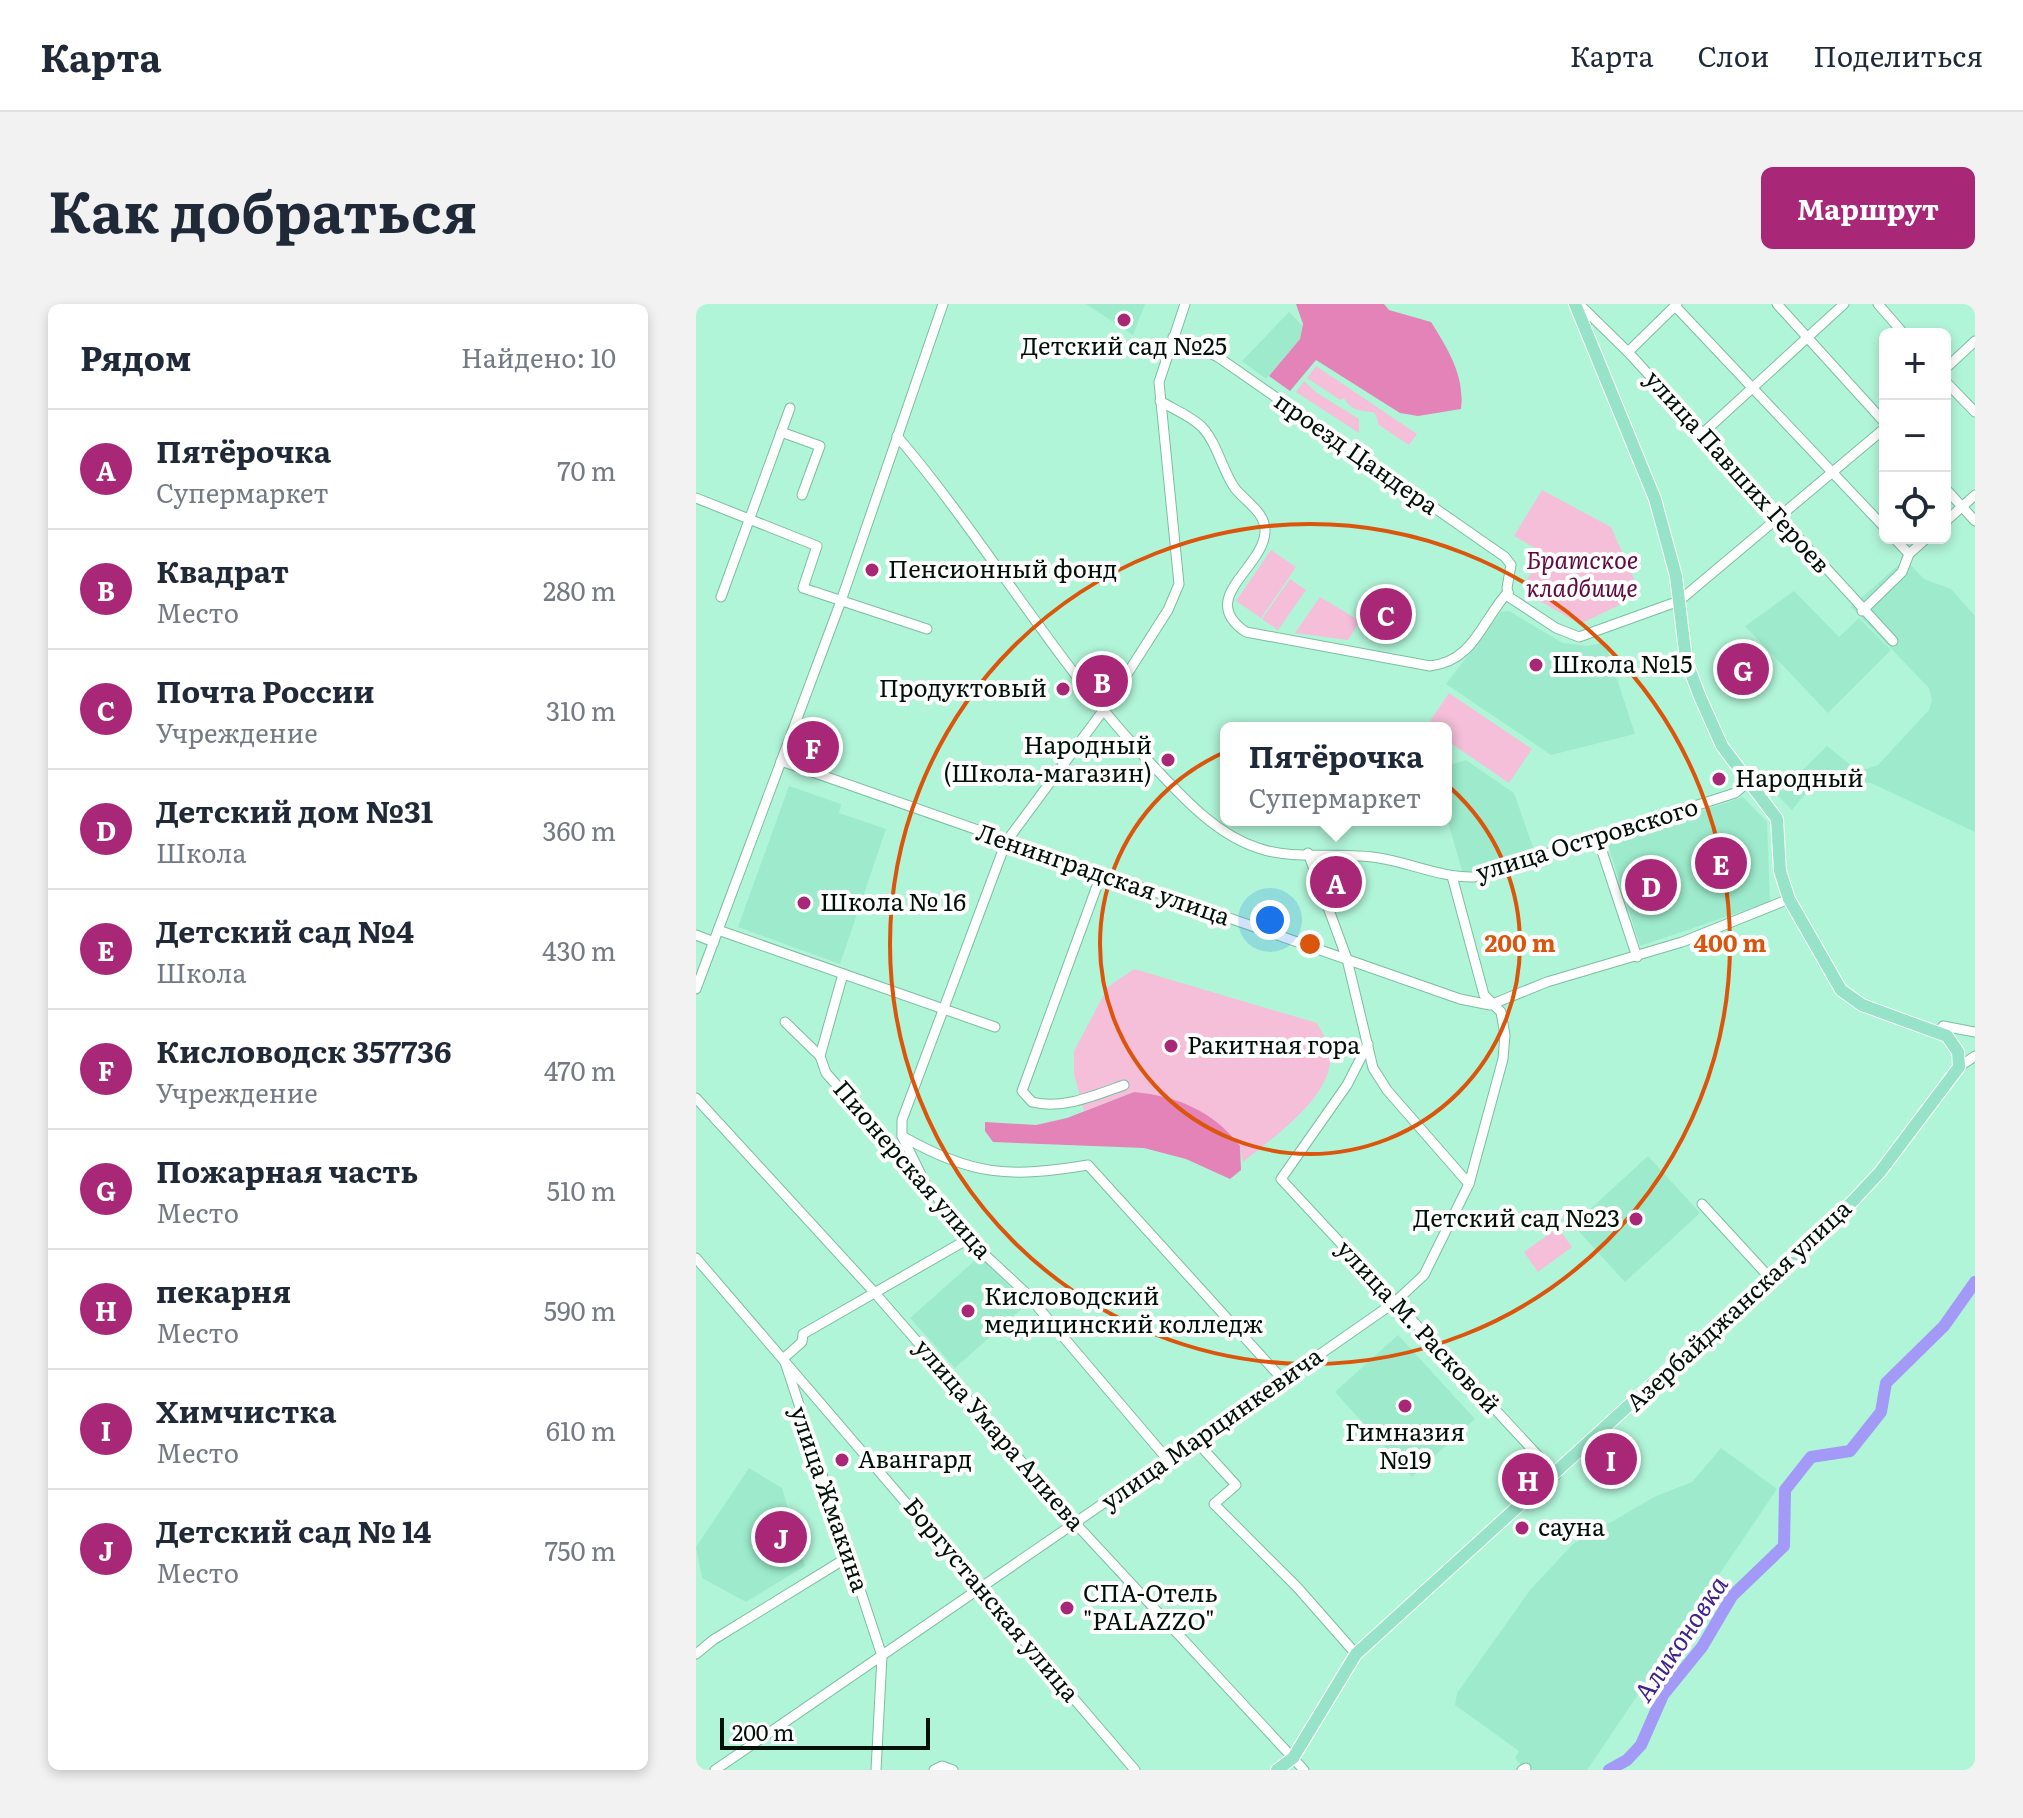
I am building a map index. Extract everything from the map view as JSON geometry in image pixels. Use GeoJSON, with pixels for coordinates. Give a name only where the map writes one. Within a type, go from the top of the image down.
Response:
{"type":"FeatureCollection","features":[{"type":"Feature","properties":{"kind":"main road"},"geometry":{"type":"LineString","coordinates":[[1577,304],[1655,499],[1679,601],[1683,647],[1700,697],[1717,738],[1747,783],[1777,819],[1780,871],[1789,899],[1823,964],[1845,994],[1880,1012],[1940,1032],[1954,1043],[1959,1067]]}},
{"type":"Feature","properties":{"kind":"main road","name":"Азербайджанская улица"},"geometry":{"type":"LineString","coordinates":[[1293,1758],[1356,1654],[1556,1475],[1880,1172],[1959,1067]]}},
{"type":"Feature","properties":{"kind":"main road"},"geometry":{"type":"LineString","coordinates":[[1277,1770],[1293,1758]]}},
{"type":"Feature","properties":{"kind":"street"},"geometry":{"type":"LineString","coordinates":[[696,989],[841,601],[943,304]]}},
{"type":"Feature","properties":{"kind":"street"},"geometry":{"type":"LineString","coordinates":[[926,1185],[902,1136],[902,1120],[1006,842],[1103,711],[1168,610],[1179,584],[1159,374],[1185,304]]}},
{"type":"Feature","properties":{"kind":"street","name":"улица Павших Героев"},"geometry":{"type":"LineString","coordinates":[[1577,304],[1628,352],[1862,611],[1893,641]]}},
{"type":"Feature","properties":{"kind":"street"},"geometry":{"type":"LineString","coordinates":[[1777,304],[1879,418]]}},
{"type":"Feature","properties":{"kind":"street"},"geometry":{"type":"LineString","coordinates":[[1702,434],[1844,304]]}},
{"type":"Feature","properties":{"kind":"street"},"geometry":{"type":"LineString","coordinates":[[1878,304],[1899,328]]}},
{"type":"Feature","properties":{"kind":"street"},"geometry":{"type":"LineString","coordinates":[[1628,352],[1676,305],[1879,521]]}},
{"type":"Feature","properties":{"kind":"street","name":"проезд Цандера"},"geometry":{"type":"LineString","coordinates":[[1173,337],[1218,357],[1505,557],[1511,565],[1508,592]]}},
{"type":"Feature","properties":{"kind":"street"},"geometry":{"type":"LineString","coordinates":[[1951,363],[1975,341]]}},
{"type":"Feature","properties":{"kind":"street"},"geometry":{"type":"LineString","coordinates":[[1951,387],[1975,412]]}},
{"type":"Feature","properties":{"kind":"street"},"geometry":{"type":"LineString","coordinates":[[1160,401],[1203,428],[1235,487],[1261,516],[1265,530],[1261,549],[1230,591],[1227,604],[1228,614],[1246,632],[1430,666],[1448,664],[1461,656],[1508,592],[1520,605],[1556,628],[1579,637],[1679,601],[1781,518],[1879,431]]}},
{"type":"Feature","properties":{"kind":"street"},"geometry":{"type":"LineString","coordinates":[[721,597],[790,408]]}},
{"type":"Feature","properties":{"kind":"street"},"geometry":{"type":"LineString","coordinates":[[781,432],[820,446],[802,495]]}},
{"type":"Feature","properties":{"kind":"street","name":"улица Островского"},"geometry":{"type":"LineString","coordinates":[[897,436],[929,473],[1103,711],[1182,796],[1228,834],[1261,850],[1376,857],[1452,876],[1474,877],[1735,793],[1747,783]]}},
{"type":"Feature","properties":{"kind":"street"},"geometry":{"type":"LineString","coordinates":[[1951,495],[1975,521]]}},
{"type":"Feature","properties":{"kind":"street"},"geometry":{"type":"LineString","coordinates":[[1951,517],[1975,495]]}},
{"type":"Feature","properties":{"kind":"street"},"geometry":{"type":"LineString","coordinates":[[696,498],[817,546],[803,588],[927,629]]}},
{"type":"Feature","properties":{"kind":"street"},"geometry":{"type":"LineString","coordinates":[[1900,544],[1909,554]]}},
{"type":"Feature","properties":{"kind":"street"},"geometry":{"type":"LineString","coordinates":[[1862,611],[1902,572],[1909,554],[1920,544]]}},
{"type":"Feature","properties":{"kind":"street","name":"Ленинградская улица"},"geometry":{"type":"LineString","coordinates":[[781,761],[1460,999],[1490,1005]]}},
{"type":"Feature","properties":{"kind":"street"},"geometry":{"type":"LineString","coordinates":[[1598,839],[1637,957]]}},
{"type":"Feature","properties":{"kind":"street"},"geometry":{"type":"LineString","coordinates":[[1308,853],[1347,959],[1373,1068],[1387,1090],[1469,1184]]}},
{"type":"Feature","properties":{"kind":"street"},"geometry":{"type":"LineString","coordinates":[[1101,875],[1022,1091],[1032,1102],[1049,1104],[1081,1100],[1124,1085]]}},
{"type":"Feature","properties":{"kind":"street","name":"улица Марцинкевича"},"geometry":{"type":"LineString","coordinates":[[715,1770],[1395,1302],[1424,1275],[1469,1184],[1503,1059],[1503,1018],[1484,995],[1452,876]]}},
{"type":"Feature","properties":{"kind":"street"},"geometry":{"type":"LineString","coordinates":[[1490,1005],[1547,982],[1637,957],[1789,899]]}},
{"type":"Feature","properties":{"kind":"street"},"geometry":{"type":"LineString","coordinates":[[718,930],[995,1027]]}},
{"type":"Feature","properties":{"kind":"street"},"geometry":{"type":"LineString","coordinates":[[696,935],[714,942]]}},
{"type":"Feature","properties":{"kind":"street"},"geometry":{"type":"LineString","coordinates":[[820,1056],[843,974]]}},
{"type":"Feature","properties":{"kind":"street","name":"Пионерская улица"},"geometry":{"type":"LineString","coordinates":[[785,1022],[820,1056],[826,1073],[965,1229],[968,1239],[1025,1292],[1168,1460]]}},
{"type":"Feature","properties":{"kind":"street"},"geometry":{"type":"LineString","coordinates":[[1940,1032],[1943,1026],[1975,1032]]}},
{"type":"Feature","properties":{"kind":"street","name":"улица М. Расковой"},"geometry":{"type":"LineString","coordinates":[[1368,1044],[1347,1085],[1281,1179],[1556,1475]]}},
{"type":"Feature","properties":{"kind":"street"},"geometry":{"type":"LineString","coordinates":[[1959,1067],[1975,1056]]}},
{"type":"Feature","properties":{"kind":"street","name":"улица Умара Алиева"},"geometry":{"type":"LineString","coordinates":[[696,1098],[874,1292],[1075,1523],[1304,1770]]}},
{"type":"Feature","properties":{"kind":"street"},"geometry":{"type":"LineString","coordinates":[[902,1136],[941,1158],[992,1172],[1043,1172],[1088,1165],[1283,1380]]}},
{"type":"Feature","properties":{"kind":"street"},"geometry":{"type":"LineString","coordinates":[[1702,1204],[1770,1278]]}},
{"type":"Feature","properties":{"kind":"street"},"geometry":{"type":"LineString","coordinates":[[784,1358],[802,1342],[803,1334],[968,1239]]}},
{"type":"Feature","properties":{"kind":"street","name":"улица Жмакина"},"geometry":{"type":"LineString","coordinates":[[696,1258],[784,1358],[882,1656],[876,1770]]}},
{"type":"Feature","properties":{"kind":"street","name":"Боргустанская улица"},"geometry":{"type":"LineString","coordinates":[[784,1358],[1135,1770]]}},
{"type":"Feature","properties":{"kind":"street"},"geometry":{"type":"LineString","coordinates":[[1195,1440],[1236,1485],[1214,1504],[1356,1654]]}},
{"type":"Feature","properties":{"kind":"street"},"geometry":{"type":"LineString","coordinates":[[696,1654],[713,1640],[848,1557]]}},
{"type":"Feature","properties":{"kind":"street"},"geometry":{"type":"LineString","coordinates":[[934,1770],[942,1766],[953,1770]]}},
{"type":"Feature","properties":{"kind":"shaded area","name":"Детский сад №25"},"geometry":{"type":"Polygon","coordinates":[[[1086,304],[1145,304],[1133,335],[1086,304]]]}},
{"type":"Feature","properties":{"kind":"shaded area"},"geometry":{"type":"Polygon","coordinates":[[[1296,304],[1384,304],[1389,310],[1431,322],[1458,374],[1461,409],[1418,416],[1400,413],[1316,360],[1290,391],[1269,376],[1300,339],[1303,324],[1296,304]]]}},
{"type":"Feature","properties":{"kind":"shaded area"},"geometry":{"type":"Polygon","coordinates":[[[1289,312],[1302,325],[1300,339],[1266,379],[1242,361],[1289,312]]]}},
{"type":"Feature","properties":{"kind":"shaded area"},"geometry":{"type":"Polygon","coordinates":[[[1905,559],[1924,579],[1951,589],[1975,616],[1975,832],[1871,783],[1838,778],[1815,782],[1792,810],[1777,795],[1827,746],[1852,766],[1866,769],[1878,765],[1929,710],[1932,700],[1929,688],[1851,607],[1905,559]]]}},
{"type":"Feature","properties":{"kind":"shaded area"},"geometry":{"type":"Polygon","coordinates":[[[1794,591],[1839,637],[1859,618],[1891,650],[1828,713],[1745,626],[1794,591]]]}},
{"type":"Feature","properties":{"kind":"shaded area","name":"Школа №15"},"geometry":{"type":"Polygon","coordinates":[[[1509,611],[1563,643],[1588,646],[1605,642],[1635,734],[1551,755],[1446,684],[1501,612],[1509,611]]]}},
{"type":"Feature","properties":{"kind":"shaded area"},"geometry":{"type":"Polygon","coordinates":[[[1466,760],[1514,793],[1535,853],[1463,874],[1449,826],[1452,826],[1452,764],[1466,760]]]}},
{"type":"Feature","properties":{"kind":"shaded area","name":"Школа № 16"},"geometry":{"type":"Polygon","coordinates":[[[789,786],[841,804],[839,813],[886,829],[840,964],[738,927],[789,786]]]}},
{"type":"Feature","properties":{"kind":"shaded area"},"geometry":{"type":"Polygon","coordinates":[[[1743,797],[1767,822],[1770,902],[1640,946],[1607,842],[1743,797]]]}},
{"type":"Feature","properties":{"kind":"shaded area"},"geometry":{"type":"Polygon","coordinates":[[[1134,1092],[1165,1097],[1193,1107],[1218,1123],[1240,1146],[1241,1170],[1230,1179],[1186,1159],[1144,1148],[993,1142],[985,1131],[985,1122],[1036,1125],[1067,1118],[1134,1092]]]}},
{"type":"Feature","properties":{"kind":"shaded area","name":"Детский сад №23"},"geometry":{"type":"Polygon","coordinates":[[[1648,1156],[1700,1213],[1625,1282],[1573,1225],[1648,1156]]]}},
{"type":"Feature","properties":{"kind":"shaded area","name":"Кисловодский медицинский колледж"},"geometry":{"type":"Polygon","coordinates":[[[981,1255],[1026,1305],[955,1368],[910,1318],[981,1255]]]}},
{"type":"Feature","properties":{"kind":"shaded area","name":"Гимназия №19"},"geometry":{"type":"Polygon","coordinates":[[[1398,1335],[1475,1419],[1412,1477],[1335,1392],[1398,1335]]]}},
{"type":"Feature","properties":{"kind":"shaded area"},"geometry":{"type":"Polygon","coordinates":[[[1721,1448],[1777,1489],[1587,1770],[1525,1770],[1515,1758],[1519,1751],[1455,1705],[1457,1693],[1530,1590],[1573,1544],[1656,1496],[1692,1482],[1721,1448]]]}},
{"type":"Feature","properties":{"kind":"shaded area"},"geometry":{"type":"Polygon","coordinates":[[[749,1468],[782,1488],[805,1566],[746,1602],[702,1578],[696,1547],[749,1468]]]}},
{"type":"Feature","properties":{"kind":"green space"},"geometry":{"type":"Polygon","coordinates":[[[1316,366],[1417,434],[1409,445],[1379,425],[1375,413],[1354,408],[1344,398],[1340,400],[1307,378],[1316,366]]]}},
{"type":"Feature","properties":{"kind":"green space"},"geometry":{"type":"Polygon","coordinates":[[[1304,381],[1317,393],[1359,419],[1359,433],[1296,392],[1304,381]]]}},
{"type":"Feature","properties":{"kind":"green space","name":"Братское кладбище"},"geometry":{"type":"Polygon","coordinates":[[[1542,490],[1611,527],[1635,581],[1636,597],[1580,624],[1529,595],[1526,581],[1544,553],[1514,536],[1542,490]]]}},
{"type":"Feature","properties":{"kind":"green space"},"geometry":{"type":"Polygon","coordinates":[[[1271,550],[1296,567],[1261,618],[1236,601],[1271,550]]]}},
{"type":"Feature","properties":{"kind":"green space"},"geometry":{"type":"Polygon","coordinates":[[[1290,579],[1306,590],[1278,630],[1262,619],[1290,579]]]}},
{"type":"Feature","properties":{"kind":"green space"},"geometry":{"type":"Polygon","coordinates":[[[1320,597],[1360,621],[1348,640],[1295,633],[1320,597]]]}},
{"type":"Feature","properties":{"kind":"green space"},"geometry":{"type":"Polygon","coordinates":[[[1449,693],[1532,749],[1509,783],[1452,744],[1452,722],[1429,722],[1449,693]]]}},
{"type":"Feature","properties":{"kind":"green space"},"geometry":{"type":"Polygon","coordinates":[[[1134,969],[1317,1023],[1330,1052],[1329,1068],[1323,1084],[1300,1114],[1243,1162],[1240,1146],[1134,1092],[1084,1111],[1074,1074],[1074,1051],[1108,987],[1134,969]]]}},
{"type":"Feature","properties":{"kind":"green space"},"geometry":{"type":"Polygon","coordinates":[[[1558,1228],[1572,1247],[1538,1272],[1524,1252],[1558,1228]]]}},
{"type":"Feature","properties":{"kind":"waterway","name":"Аликоновка"},"geometry":{"type":"LineString","coordinates":[[1609,1770],[1627,1760],[1641,1745],[1663,1695],[1702,1647],[1732,1596],[1784,1546],[1785,1490],[1811,1457],[1850,1451],[1881,1412],[1886,1383],[1944,1326],[1975,1282]]}},
{"type":"Feature","properties":{"kind":"place","name":"Детский сад №25"},"geometry":{"type":"Point","coordinates":[1124,320]}},
{"type":"Feature","properties":{"kind":"place","name":"Пенсионный фонд"},"geometry":{"type":"Point","coordinates":[872,570]}},
{"type":"Feature","properties":{"kind":"place","name":"Почта России"},"geometry":{"type":"Point","coordinates":[1386,614]}},
{"type":"Feature","properties":{"kind":"place","name":"Школа №15"},"geometry":{"type":"Point","coordinates":[1536,665]}},
{"type":"Feature","properties":{"kind":"place","name":"Пожарная часть"},"geometry":{"type":"Point","coordinates":[1743,669]}},
{"type":"Feature","properties":{"kind":"place","name":"Квадрат"},"geometry":{"type":"Point","coordinates":[1102,681]}},
{"type":"Feature","properties":{"kind":"place","name":"Продуктовый"},"geometry":{"type":"Point","coordinates":[1063,689]}},
{"type":"Feature","properties":{"kind":"place","name":"Кисловодск 357736"},"geometry":{"type":"Point","coordinates":[813,747]}},
{"type":"Feature","properties":{"kind":"place","name":"Народный (Школа-магазин)"},"geometry":{"type":"Point","coordinates":[1168,760]}},
{"type":"Feature","properties":{"kind":"place","name":"Народный"},"geometry":{"type":"Point","coordinates":[1719,779]}},
{"type":"Feature","properties":{"kind":"place","name":"Детский сад №4"},"geometry":{"type":"Point","coordinates":[1721,863]}},
{"type":"Feature","properties":{"kind":"place","name":"Пятёрочка"},"geometry":{"type":"Point","coordinates":[1336,882]}},
{"type":"Feature","properties":{"kind":"place","name":"Детский дом №31"},"geometry":{"type":"Point","coordinates":[1651,885]}},
{"type":"Feature","properties":{"kind":"place","name":"Школа № 16"},"geometry":{"type":"Point","coordinates":[804,903]}},
{"type":"Feature","properties":{"kind":"place","name":"Ракитная гора"},"geometry":{"type":"Point","coordinates":[1171,1046]}},
{"type":"Feature","properties":{"kind":"place","name":"Детский сад №23"},"geometry":{"type":"Point","coordinates":[1636,1219]}},
{"type":"Feature","properties":{"kind":"place","name":"Кисловодский медицинский колледж"},"geometry":{"type":"Point","coordinates":[968,1311]}},
{"type":"Feature","properties":{"kind":"place","name":"Гимназия №19"},"geometry":{"type":"Point","coordinates":[1405,1406]}},
{"type":"Feature","properties":{"kind":"place","name":"Химчистка"},"geometry":{"type":"Point","coordinates":[1611,1459]}},
{"type":"Feature","properties":{"kind":"place","name":"Авангард"},"geometry":{"type":"Point","coordinates":[842,1460]}},
{"type":"Feature","properties":{"kind":"place","name":"пекарня"},"geometry":{"type":"Point","coordinates":[1528,1479]}},
{"type":"Feature","properties":{"kind":"place","name":"сауна"},"geometry":{"type":"Point","coordinates":[1522,1528]}},
{"type":"Feature","properties":{"kind":"place","name":"Детский сад № 14"},"geometry":{"type":"Point","coordinates":[781,1537]}},
{"type":"Feature","properties":{"kind":"place","name":"СПА-Отель \"PALAZZO\""},"geometry":{"type":"Point","coordinates":[1067,1608]}}]}
